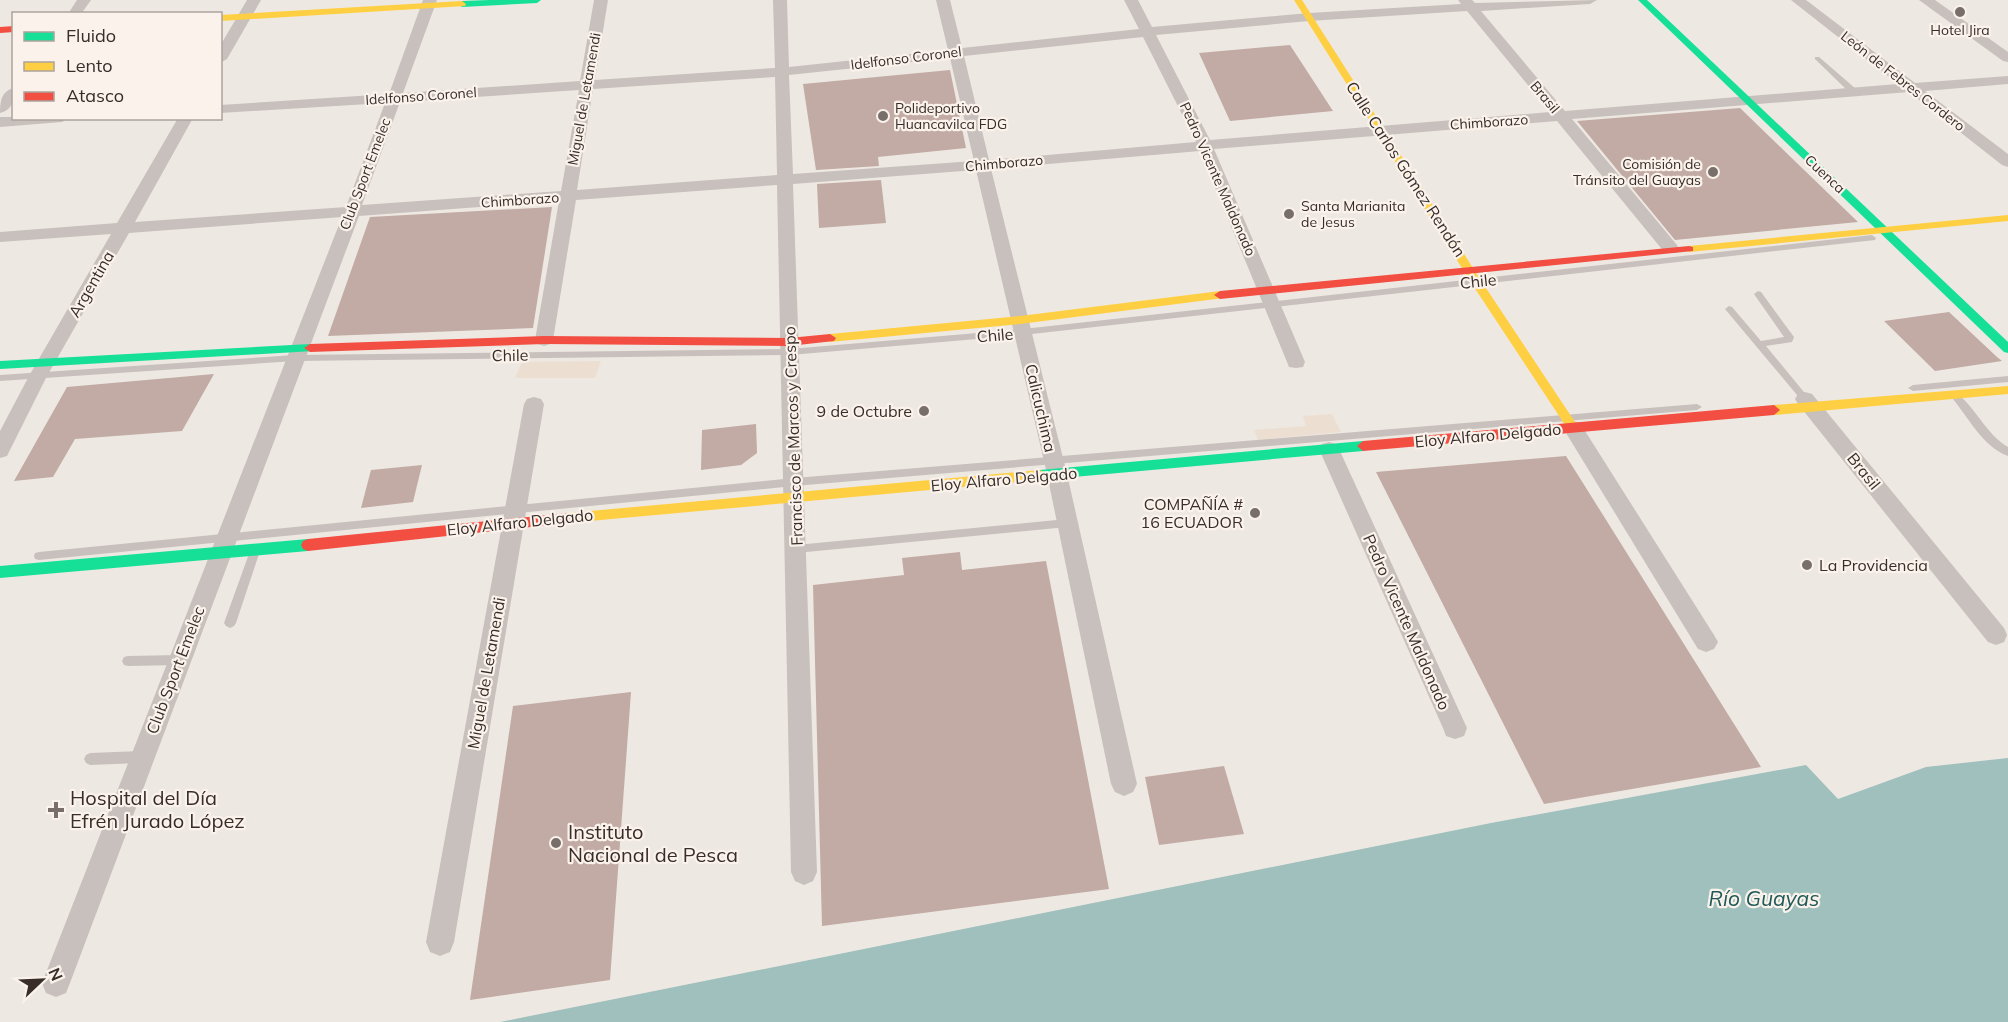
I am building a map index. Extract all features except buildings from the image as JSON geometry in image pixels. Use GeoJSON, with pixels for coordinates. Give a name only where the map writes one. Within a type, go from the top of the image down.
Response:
{"type":"FeatureCollection","features":[{"type":"Feature","properties":{"kind":"main road"},"geometry":{"type":"LineString","coordinates":[[222,18],[429,3],[537,0]]}},
{"type":"Feature","properties":{"kind":"main road","name":"Calle Carlos Gómez Rendón"},"geometry":{"type":"LineString","coordinates":[[1298,0],[1570,422]]}},
{"type":"Feature","properties":{"kind":"main road","name":"Cuenca"},"geometry":{"type":"LineString","coordinates":[[1642,0],[2008,349]]}},
{"type":"Feature","properties":{"kind":"main road","name":"Chile"},"geometry":{"type":"LineString","coordinates":[[0,365],[43,368],[298,353],[541,352],[790,347],[1022,326],[1474,276],[1671,249],[1888,233],[2008,218]]}},
{"type":"Feature","properties":{"kind":"main road","name":"Eloy Alfaro Delgado"},"geometry":{"type":"LineString","coordinates":[[0,572],[224,547],[255,550],[514,516],[794,489],[1329,449],[1570,422],[1809,403],[1955,396],[2008,390]]}},
{"type":"Feature","properties":{"kind":"street"},"geometry":{"type":"LineString","coordinates":[[222,56],[254,0]]}},
{"type":"Feature","properties":{"kind":"street","name":"Miguel de Letamendi"},"geometry":{"type":"LineString","coordinates":[[541,352],[601,0]]}},
{"type":"Feature","properties":{"kind":"street","name":"Francisco de Marcos y Crespo"},"geometry":{"type":"LineString","coordinates":[[780,0],[804,872]]}},
{"type":"Feature","properties":{"kind":"street","name":"Calicuchima"},"geometry":{"type":"LineString","coordinates":[[943,0],[1055,468],[1124,784]]}},
{"type":"Feature","properties":{"kind":"street","name":"Pedro Vicente Maldonado"},"geometry":{"type":"LineString","coordinates":[[1131,0],[1205,145],[1296,362]]}},
{"type":"Feature","properties":{"kind":"street","name":"Idelfonso Coronel"},"geometry":{"type":"LineString","coordinates":[[222,109],[782,72],[955,52],[1309,17],[1468,3],[1590,0]]}},
{"type":"Feature","properties":{"kind":"street","name":"León de Febres Cordero"},"geometry":{"type":"LineString","coordinates":[[1798,0],[2008,162]]}},
{"type":"Feature","properties":{"kind":"street"},"geometry":{"type":"LineString","coordinates":[[1926,0],[2008,58]]}},
{"type":"Feature","properties":{"kind":"street","name":"Club Sport Emelec"},"geometry":{"type":"LineString","coordinates":[[56,983],[298,353],[429,3]]}},
{"type":"Feature","properties":{"kind":"street","name":"Brasil"},"geometry":{"type":"LineString","coordinates":[[1468,3],[1671,249]]}},
{"type":"Feature","properties":{"kind":"street","name":"Chimborazo"},"geometry":{"type":"LineString","coordinates":[[0,237],[982,165],[1852,91],[2008,80]]}},
{"type":"Feature","properties":{"kind":"street"},"geometry":{"type":"LineString","coordinates":[[0,109],[12,94]]}},
{"type":"Feature","properties":{"kind":"street"},"geometry":{"type":"LineString","coordinates":[[0,122],[31,120]]}},
{"type":"Feature","properties":{"kind":"street","name":"Argentina"},"geometry":{"type":"LineString","coordinates":[[0,451],[43,368],[185,120]]}},
{"type":"Feature","properties":{"kind":"street","name":"Brasil"},"geometry":{"type":"LineString","coordinates":[[1809,403],[1996,635]]}},
{"type":"Feature","properties":{"kind":"street","name":"Miguel de Letamendi"},"geometry":{"type":"LineString","coordinates":[[440,942],[534,404]]}},
{"type":"Feature","properties":{"kind":"street","name":"Calle Carlos Gómez Rendón"},"geometry":{"type":"LineString","coordinates":[[1570,422],[1706,642]]}},
{"type":"Feature","properties":{"kind":"street","name":"Pedro Vicente Maldonado"},"geometry":{"type":"LineString","coordinates":[[1329,449],[1455,728]]}},
{"type":"Feature","properties":{"kind":"lane"},"geometry":{"type":"LineString","coordinates":[[1817,58],[1852,91]]}},
{"type":"Feature","properties":{"kind":"lane","name":"Chile"},"geometry":{"type":"LineString","coordinates":[[1474,276],[1888,233]]}},
{"type":"Feature","properties":{"kind":"lane"},"geometry":{"type":"LineString","coordinates":[[1758,294],[1789,340],[1758,344]]}},
{"type":"Feature","properties":{"kind":"lane","name":"Brasil"},"geometry":{"type":"LineString","coordinates":[[1729,309],[1809,403]]}},
{"type":"Feature","properties":{"kind":"lane","name":"Chile"},"geometry":{"type":"LineString","coordinates":[[0,378],[43,368]]}},
{"type":"Feature","properties":{"kind":"lane","name":"Eloy Alfaro Delgado"},"geometry":{"type":"LineString","coordinates":[[1809,403],[2008,379]]}},
{"type":"Feature","properties":{"kind":"lane"},"geometry":{"type":"LineString","coordinates":[[1955,396],[1970,411],[1986,435],[2008,452]]}},
{"type":"Feature","properties":{"kind":"lane","name":"Eloy Alfaro Delgado"},"geometry":{"type":"LineString","coordinates":[[1055,468],[1570,422]]}},
{"type":"Feature","properties":{"kind":"lane","name":"Eloy Alfaro Delgado"},"geometry":{"type":"LineString","coordinates":[[23,558],[224,547],[514,516]]}},
{"type":"Feature","properties":{"kind":"lane"},"geometry":{"type":"LineString","coordinates":[[796,549],[1067,523]]}},
{"type":"Feature","properties":{"kind":"lane"},"geometry":{"type":"LineString","coordinates":[[230,623],[255,550]]}},
{"type":"Feature","properties":{"kind":"lane"},"geometry":{"type":"LineString","coordinates":[[128,661],[179,660]]}},
{"type":"Feature","properties":{"kind":"lane"},"geometry":{"type":"LineString","coordinates":[[90,759],[141,757]]}},
{"type":"Feature","properties":{"kind":"shaded area"},"geometry":{"type":"Polygon","coordinates":[[[601,361],[595,378],[515,378],[522,362],[601,361]]]}},
{"type":"Feature","properties":{"kind":"shaded area"},"geometry":{"type":"Polygon","coordinates":[[[1332,414],[1341,432],[1258,440],[1254,430],[1306,426],[1303,416],[1332,414]]]}},
{"type":"Feature","properties":{"kind":"water","name":"Río Guayas"},"geometry":{"type":"Polygon","coordinates":[[[2008,758],[2008,1022],[500,1022],[1491,823],[1806,765],[1838,799],[1926,767],[2008,758]]]}},
{"type":"Feature","properties":{"kind":"traffic: fast"},"geometry":{"type":"LineString","coordinates":[[462,4],[537,0]]}},
{"type":"Feature","properties":{"kind":"traffic: fast"},"geometry":{"type":"LineString","coordinates":[[1642,0],[2008,349]]}},
{"type":"Feature","properties":{"kind":"traffic: fast"},"geometry":{"type":"LineString","coordinates":[[0,365],[310,348]]}},
{"type":"Feature","properties":{"kind":"traffic: fast"},"geometry":{"type":"LineString","coordinates":[[1040,475],[1363,446]]}},
{"type":"Feature","properties":{"kind":"traffic: fast"},"geometry":{"type":"LineString","coordinates":[[0,572],[308,545]]}},
{"type":"Feature","properties":{"kind":"traffic: slow"},"geometry":{"type":"LineString","coordinates":[[1298,0],[1476,281],[1573,428]]}},
{"type":"Feature","properties":{"kind":"traffic: slow"},"geometry":{"type":"LineString","coordinates":[[222,18],[462,4]]}},
{"type":"Feature","properties":{"kind":"traffic: slow"},"geometry":{"type":"LineString","coordinates":[[1689,249],[2008,218]]}},
{"type":"Feature","properties":{"kind":"traffic: slow"},"geometry":{"type":"LineString","coordinates":[[830,338],[1020,320],[1220,295]]}},
{"type":"Feature","properties":{"kind":"traffic: slow"},"geometry":{"type":"LineString","coordinates":[[1774,410],[2008,390]]}},
{"type":"Feature","properties":{"kind":"traffic: slow"},"geometry":{"type":"LineString","coordinates":[[568,518],[1040,475]]}},
{"type":"Feature","properties":{"kind":"traffic: jam"},"geometry":{"type":"LineString","coordinates":[[0,30],[12,29]]}},
{"type":"Feature","properties":{"kind":"traffic: jam"},"geometry":{"type":"LineString","coordinates":[[1220,295],[1689,249]]}},
{"type":"Feature","properties":{"kind":"traffic: jam"},"geometry":{"type":"LineString","coordinates":[[310,348],[544,340],[789,342],[830,338]]}},
{"type":"Feature","properties":{"kind":"traffic: jam"},"geometry":{"type":"LineString","coordinates":[[1363,446],[1774,410]]}},
{"type":"Feature","properties":{"kind":"traffic: jam"},"geometry":{"type":"LineString","coordinates":[[308,545],[568,518]]}},
{"type":"Feature","properties":{"kind":"place","name":"Hotel Jira"},"geometry":{"type":"Point","coordinates":[1960,12]}},
{"type":"Feature","properties":{"kind":"place","name":"Polideportivo Huancavilca FDG"},"geometry":{"type":"Point","coordinates":[883,116]}},
{"type":"Feature","properties":{"kind":"place","name":"Comisión de Tránsito del Guayas"},"geometry":{"type":"Point","coordinates":[1713,172]}},
{"type":"Feature","properties":{"kind":"place","name":"Santa Marianita de Jesus"},"geometry":{"type":"Point","coordinates":[1289,214]}},
{"type":"Feature","properties":{"kind":"place","name":"9 de Octubre"},"geometry":{"type":"Point","coordinates":[924,411]}},
{"type":"Feature","properties":{"kind":"place","name":"COMPAÑÍA # 16 ECUADOR"},"geometry":{"type":"Point","coordinates":[1255,513]}},
{"type":"Feature","properties":{"kind":"place","name":"La Providencia"},"geometry":{"type":"Point","coordinates":[1807,565]}},
{"type":"Feature","properties":{"kind":"place","name":"Hospital del Día Efrén Jurado López"},"geometry":{"type":"Point","coordinates":[56,810]}},
{"type":"Feature","properties":{"kind":"place","name":"Instituto Nacional de Pesca"},"geometry":{"type":"Point","coordinates":[556,843]}}]}
